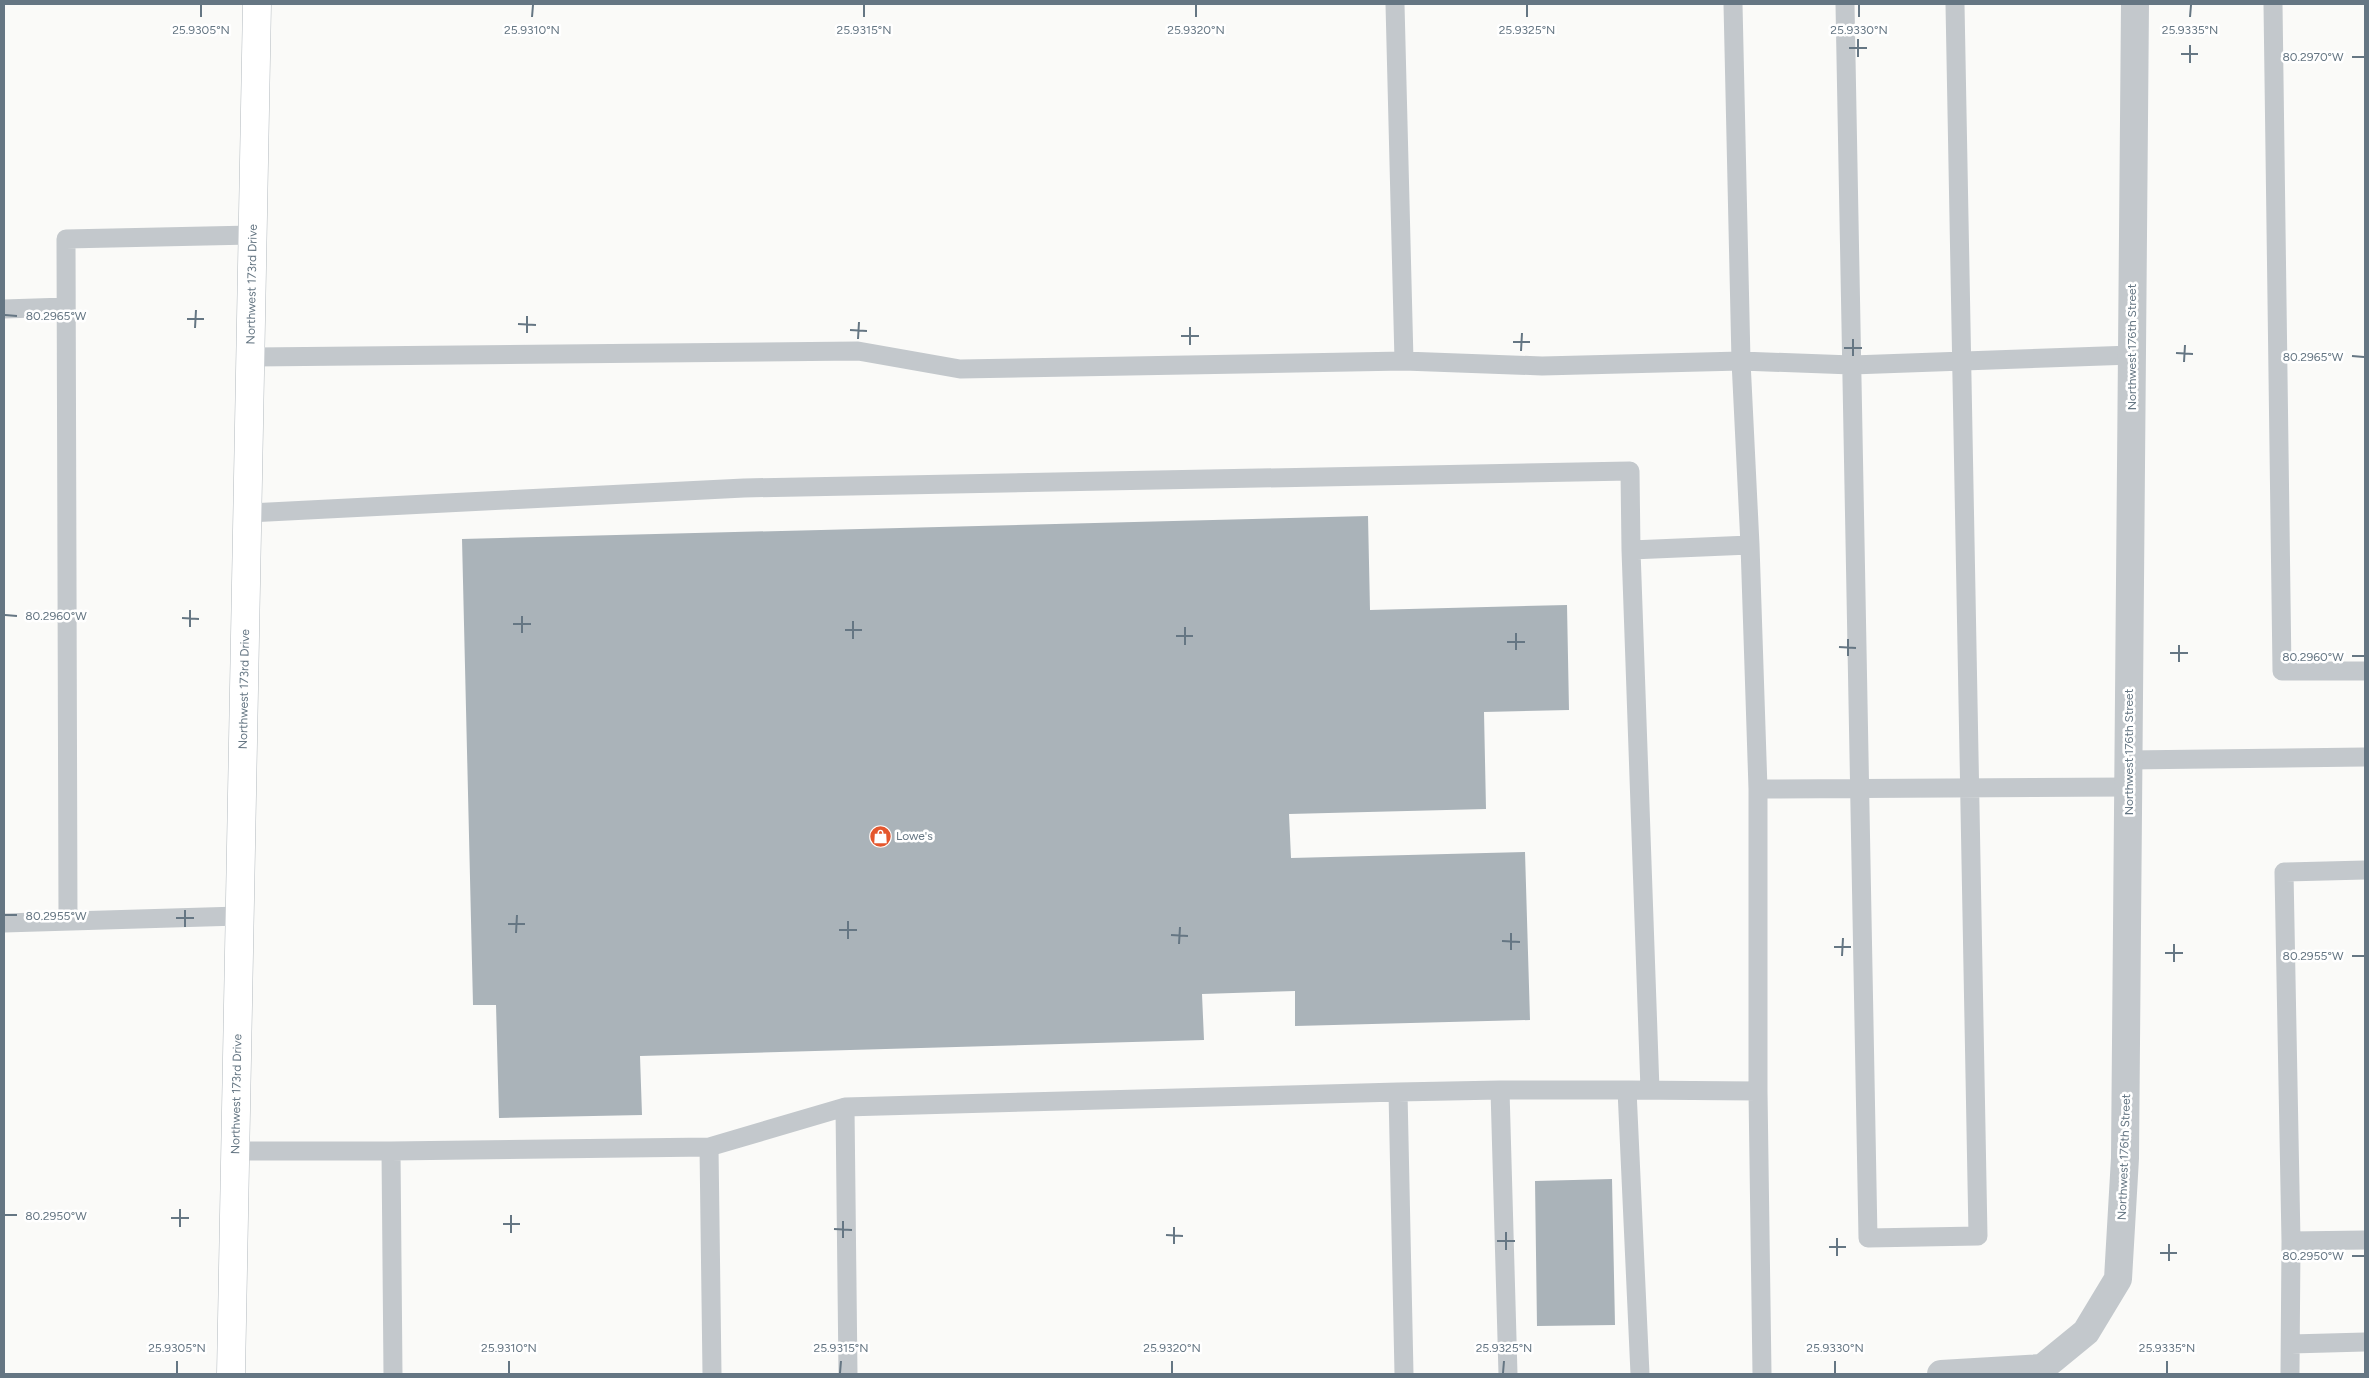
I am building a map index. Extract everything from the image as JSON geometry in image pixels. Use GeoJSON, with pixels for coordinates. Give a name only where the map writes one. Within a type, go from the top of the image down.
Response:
{"type":"FeatureCollection","features":[{"type":"Feature","properties":{"kind":"street","name":"Northwest 173rd Drive"},"geometry":{"type":"LineString","coordinates":[[231,1374],[256,4]]}},
{"type":"Feature","properties":{"kind":"street","name":"Northwest 176th Street"},"geometry":{"type":"LineString","coordinates":[[1940,1374],[2042,1368],[2086,1332],[2118,1279],[2125,1158],[2135,4]]}},
{"type":"Feature","properties":{"kind":"lane"},"geometry":{"type":"LineString","coordinates":[[1395,4],[1404,362]]}},
{"type":"Feature","properties":{"kind":"lane"},"geometry":{"type":"LineString","coordinates":[[1733,4],[1741,361],[1750,545],[1758,789],[1758,1091],[1762,1374]]}},
{"type":"Feature","properties":{"kind":"lane"},"geometry":{"type":"LineString","coordinates":[[1845,4],[1868,1238],[1978,1236],[1955,4]]}},
{"type":"Feature","properties":{"kind":"lane"},"geometry":{"type":"LineString","coordinates":[[2273,4],[2282,671],[2365,671]]}},
{"type":"Feature","properties":{"kind":"lane"},"geometry":{"type":"LineString","coordinates":[[68,921],[66,239],[252,235]]}},
{"type":"Feature","properties":{"kind":"lane"},"geometry":{"type":"LineString","coordinates":[[4,310],[66,307]]}},
{"type":"Feature","properties":{"kind":"lane"},"geometry":{"type":"LineString","coordinates":[[250,357],[858,351],[960,369],[1404,362],[1542,366],[1741,361],[1852,364],[2132,355]]}},
{"type":"Feature","properties":{"kind":"lane"},"geometry":{"type":"LineString","coordinates":[[247,513],[744,488],[1630,471],[1631,550],[1650,1090]]}},
{"type":"Feature","properties":{"kind":"lane"},"geometry":{"type":"LineString","coordinates":[[1631,550],[1750,545]]}},
{"type":"Feature","properties":{"kind":"lane"},"geometry":{"type":"LineString","coordinates":[[2128,760],[2365,757]]}},
{"type":"Feature","properties":{"kind":"lane"},"geometry":{"type":"LineString","coordinates":[[1758,789],[2128,787]]}},
{"type":"Feature","properties":{"kind":"lane"},"geometry":{"type":"LineString","coordinates":[[2290,1374],[2291,1241],[2284,872],[2365,870]]}},
{"type":"Feature","properties":{"kind":"lane"},"geometry":{"type":"LineString","coordinates":[[4,923],[240,916]]}},
{"type":"Feature","properties":{"kind":"lane"},"geometry":{"type":"LineString","coordinates":[[235,1151],[709,1147],[845,1107],[1500,1090],[1758,1091]]}},
{"type":"Feature","properties":{"kind":"lane"},"geometry":{"type":"LineString","coordinates":[[1500,1090],[1508,1374]]}},
{"type":"Feature","properties":{"kind":"lane"},"geometry":{"type":"LineString","coordinates":[[1627,1090],[1640,1374]]}},
{"type":"Feature","properties":{"kind":"lane"},"geometry":{"type":"LineString","coordinates":[[1398,1092],[1404,1374]]}},
{"type":"Feature","properties":{"kind":"lane"},"geometry":{"type":"LineString","coordinates":[[845,1107],[848,1374]]}},
{"type":"Feature","properties":{"kind":"lane"},"geometry":{"type":"LineString","coordinates":[[709,1147],[712,1374]]}},
{"type":"Feature","properties":{"kind":"lane"},"geometry":{"type":"LineString","coordinates":[[390,1151],[393,1374]]}},
{"type":"Feature","properties":{"kind":"lane"},"geometry":{"type":"LineString","coordinates":[[2291,1241],[2365,1240]]}},
{"type":"Feature","properties":{"kind":"lane"},"geometry":{"type":"LineString","coordinates":[[2290,1344],[2365,1342]]}},
{"type":"Feature","properties":{"kind":"building","name":"Lowe's"},"geometry":{"type":"Polygon","coordinates":[[[1368,516],[1370,610],[1567,605],[1569,710],[1484,712],[1486,809],[1289,814],[1291,858],[1525,852],[1530,1020],[1295,1026],[1295,991],[1202,994],[1204,1040],[640,1056],[642,1115],[499,1118],[496,1005],[473,1005],[462,539],[1368,516]]]}},
{"type":"Feature","properties":{"kind":"building"},"geometry":{"type":"Polygon","coordinates":[[[1612,1179],[1615,1325],[1537,1326],[1535,1181],[1612,1179]]]}},
{"type":"Feature","properties":{"kind":"place","name":"Lowe's"},"geometry":{"type":"Point","coordinates":[880,836]}}]}
